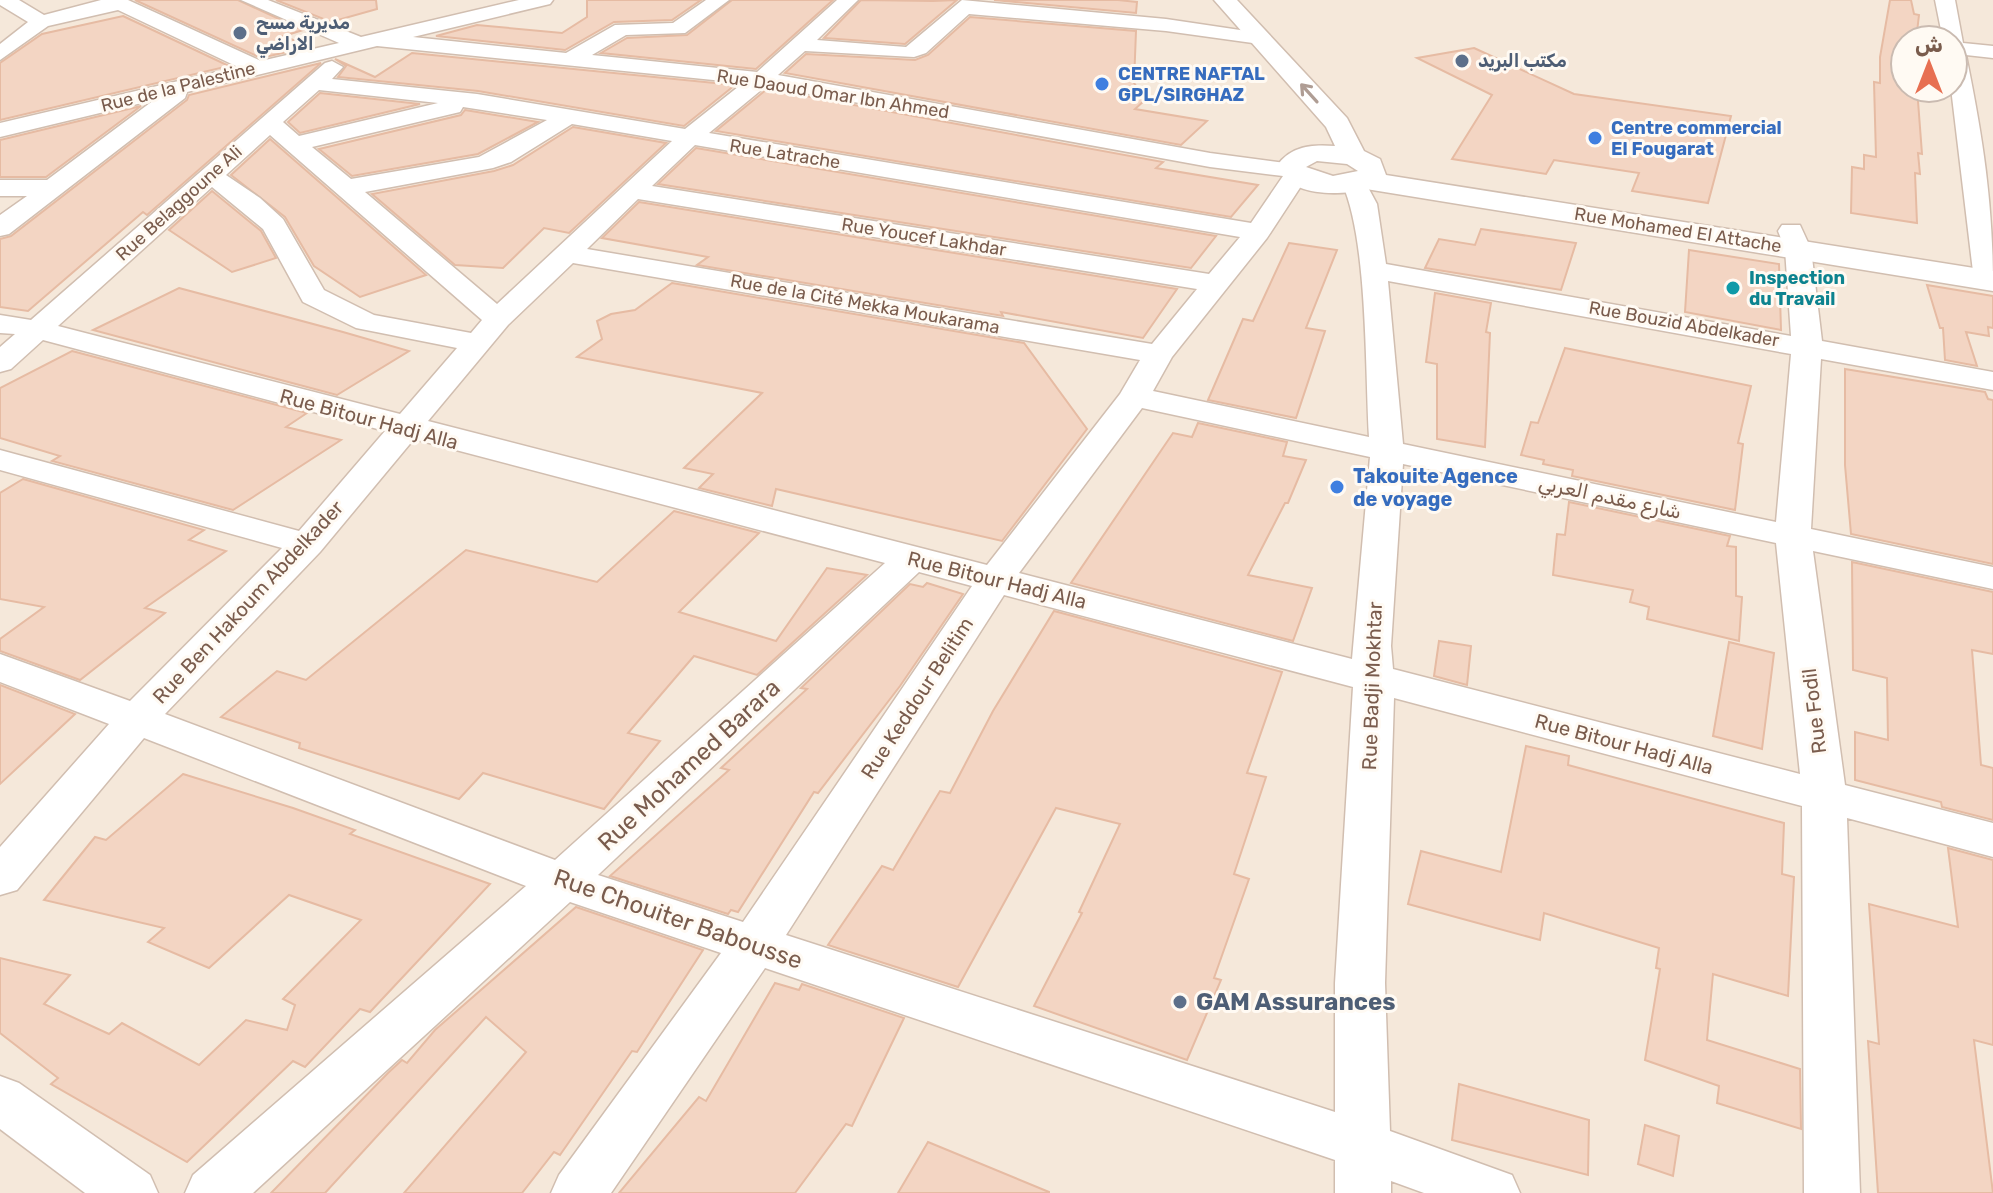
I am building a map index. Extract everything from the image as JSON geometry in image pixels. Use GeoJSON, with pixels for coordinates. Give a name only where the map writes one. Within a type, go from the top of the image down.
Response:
{"type":"FeatureCollection","features":[{"type":"Feature","properties":{"kind":"street"},"geometry":{"type":"LineString","coordinates":[[6,0],[41,22]]}},
{"type":"Feature","properties":{"kind":"street"},"geometry":{"type":"LineString","coordinates":[[251,0],[364,41]]}},
{"type":"Feature","properties":{"kind":"street","name":"Rue de la Palestine"},"geometry":{"type":"LineString","coordinates":[[0,130],[543,0]]}},
{"type":"Feature","properties":{"kind":"street"},"geometry":{"type":"LineString","coordinates":[[569,60],[622,29],[678,29],[719,0]]}},
{"type":"Feature","properties":{"kind":"street","name":"Rue Ben Hakoum Abdelkader"},"geometry":{"type":"LineString","coordinates":[[0,878],[137,719],[307,544],[488,331],[688,138],[762,79],[796,44],[848,0]]}},
{"type":"Feature","properties":{"kind":"street"},"geometry":{"type":"LineString","coordinates":[[1112,20],[1129,0]]}},
{"type":"Feature","properties":{"kind":"street"},"geometry":{"type":"LineString","coordinates":[[1206,0],[1278,96]]}},
{"type":"Feature","properties":{"kind":"street"},"geometry":{"type":"LineString","coordinates":[[1225,0],[1338,124],[1360,171]]}},
{"type":"Feature","properties":{"kind":"street"},"geometry":{"type":"LineString","coordinates":[[1945,0],[1950,24]]}},
{"type":"Feature","properties":{"kind":"street"},"geometry":{"type":"LineString","coordinates":[[0,54],[41,22],[116,2],[256,67]]}},
{"type":"Feature","properties":{"kind":"street"},"geometry":{"type":"LineString","coordinates":[[796,44],[907,53],[919,49],[968,4],[1260,38]]}},
{"type":"Feature","properties":{"kind":"street","name":"Rue Daoud Omar Ibn Ahmed"},"geometry":{"type":"LineString","coordinates":[[364,41],[762,79],[1210,160],[1299,159]]}},
{"type":"Feature","properties":{"kind":"street","name":"Rue Belaggoune Ali"},"geometry":{"type":"LineString","coordinates":[[0,363],[312,83],[364,41]]}},
{"type":"Feature","properties":{"kind":"street"},"geometry":{"type":"LineString","coordinates":[[1969,56],[1993,52]]}},
{"type":"Feature","properties":{"kind":"street"},"geometry":{"type":"LineString","coordinates":[[1969,62],[1993,72]]}},
{"type":"Feature","properties":{"kind":"street","name":"Rue Latrache"},"geometry":{"type":"LineString","coordinates":[[312,83],[477,101],[1258,232]]}},
{"type":"Feature","properties":{"kind":"street"},"geometry":{"type":"LineString","coordinates":[[0,228],[189,84]]}},
{"type":"Feature","properties":{"kind":"street"},"geometry":{"type":"LineString","coordinates":[[1969,94],[1982,136],[1990,271]]}},
{"type":"Feature","properties":{"kind":"street"},"geometry":{"type":"LineString","coordinates":[[295,144],[477,101]]}},
{"type":"Feature","properties":{"kind":"street"},"geometry":{"type":"LineString","coordinates":[[345,188],[484,163],[513,151],[567,117]]}},
{"type":"Feature","properties":{"kind":"street"},"geometry":{"type":"LineString","coordinates":[[270,123],[345,188],[488,331]]}},
{"type":"Feature","properties":{"kind":"street","name":"Rue Mohamed El Attache"},"geometry":{"type":"LineString","coordinates":[[1299,159],[1990,271]]}},
{"type":"Feature","properties":{"kind":"street","name":"Rue Keddour Belitim"},"geometry":{"type":"LineString","coordinates":[[579,1193],[754,945],[996,579],[1134,397],[1159,354],[1258,232],[1299,159]]}},
{"type":"Feature","properties":{"kind":"street","name":"Rue Badji Mokhtar"},"geometry":{"type":"LineString","coordinates":[[1360,171],[1373,270],[1387,450],[1371,646],[1374,679],[1360,983],[1363,1170]]}},
{"type":"Feature","properties":{"kind":"street"},"geometry":{"type":"LineString","coordinates":[[210,175],[251,203],[274,225],[313,296],[366,322],[488,331]]}},
{"type":"Feature","properties":{"kind":"street"},"geometry":{"type":"LineString","coordinates":[[0,188],[53,188]]}},
{"type":"Feature","properties":{"kind":"street","name":"Rue Youcef Lakhdar"},"geometry":{"type":"LineString","coordinates":[[634,191],[1215,283]]}},
{"type":"Feature","properties":{"kind":"street","name":"Rue Fodil"},"geometry":{"type":"LineString","coordinates":[[1794,240],[1807,345],[1793,536],[1824,796],[1832,1193]]}},
{"type":"Feature","properties":{"kind":"street","name":"Rue de la Cité Mekka Moukarama"},"geometry":{"type":"LineString","coordinates":[[570,254],[1159,354]]}},
{"type":"Feature","properties":{"kind":"street","name":"Rue Bouzid Abdelkader"},"geometry":{"type":"LineString","coordinates":[[1373,270],[1807,345],[1993,381]]}},
{"type":"Feature","properties":{"kind":"street","name":"Rue Bitour Hadj Alla"},"geometry":{"type":"LineString","coordinates":[[0,324],[39,331],[405,429],[996,579],[1993,840]]}},
{"type":"Feature","properties":{"kind":"street","name":"شارع مقدم العربي"},"geometry":{"type":"LineString","coordinates":[[1134,397],[1993,578]]}},
{"type":"Feature","properties":{"kind":"street"},"geometry":{"type":"LineString","coordinates":[[0,460],[307,544]]}},
{"type":"Feature","properties":{"kind":"street","name":"Rue Mohamed Barara"},"geometry":{"type":"LineString","coordinates":[[213,1193],[562,881],[912,559]]}},
{"type":"Feature","properties":{"kind":"street","name":"Rue Chouiter Babousse"},"geometry":{"type":"LineString","coordinates":[[0,667],[562,881],[754,945],[1363,1170],[1492,1193]]}},
{"type":"Feature","properties":{"kind":"street"},"geometry":{"type":"LineString","coordinates":[[0,1099],[130,1193]]}},
{"type":"Feature","properties":{"kind":"shaded area"},"geometry":{"type":"Polygon","coordinates":[[[0,0],[1993,0],[1993,1193],[0,1193],[0,0]]]}},
{"type":"Feature","properties":{"kind":"building"},"geometry":{"type":"Polygon","coordinates":[[[135,0],[238,0],[303,30],[284,36],[309,47],[261,58],[135,0]]]}},
{"type":"Feature","properties":{"kind":"building"},"geometry":{"type":"Polygon","coordinates":[[[276,0],[376,0],[377,9],[331,22],[276,0]]]}},
{"type":"Feature","properties":{"kind":"building"},"geometry":{"type":"Polygon","coordinates":[[[587,0],[701,0],[672,20],[614,22],[565,50],[436,36],[477,25],[562,33],[587,17],[587,0]]]}},
{"type":"Feature","properties":{"kind":"building"},"geometry":{"type":"Polygon","coordinates":[[[732,0],[833,0],[756,69],[601,53],[627,38],[687,35],[732,0]]]}},
{"type":"Feature","properties":{"kind":"building"},"geometry":{"type":"Polygon","coordinates":[[[861,0],[957,0],[905,44],[824,38],[861,0]]]}},
{"type":"Feature","properties":{"kind":"building"},"geometry":{"type":"Polygon","coordinates":[[[994,0],[1118,0],[1137,2],[1136,13],[994,0]]]}},
{"type":"Feature","properties":{"kind":"building"},"geometry":{"type":"Polygon","coordinates":[[[1890,0],[1911,0],[1914,14],[1919,15],[1918,24],[1889,24],[1889,104],[1918,104],[1922,154],[1918,153],[1920,174],[1915,173],[1917,223],[1851,213],[1852,167],[1864,169],[1864,155],[1876,157],[1874,82],[1880,83],[1880,57],[1890,0]]]}},
{"type":"Feature","properties":{"kind":"building"},"geometry":{"type":"Polygon","coordinates":[[[123,16],[229,66],[0,120],[0,63],[42,34],[123,16]]]}},
{"type":"Feature","properties":{"kind":"building"},"geometry":{"type":"Polygon","coordinates":[[[970,17],[1136,31],[1134,83],[1146,99],[1135,109],[1207,121],[1181,145],[785,73],[806,54],[915,60],[928,55],[970,17]]]}},
{"type":"Feature","properties":{"kind":"building","name":"Centre commercial El Fougarat"},"geometry":{"type":"Polygon","coordinates":[[[1474,48],[1574,94],[1731,116],[1708,203],[1632,191],[1639,173],[1554,160],[1546,174],[1452,159],[1492,95],[1417,58],[1474,48]]]}},
{"type":"Feature","properties":{"kind":"building"},"geometry":{"type":"Polygon","coordinates":[[[412,53],[735,85],[684,126],[478,91],[338,77],[346,66],[335,59],[375,77],[412,53]]]}},
{"type":"Feature","properties":{"kind":"building"},"geometry":{"type":"Polygon","coordinates":[[[321,63],[147,215],[143,212],[28,311],[0,307],[0,239],[11,236],[187,100],[189,95],[321,63]]]}},
{"type":"Feature","properties":{"kind":"building"},"geometry":{"type":"Polygon","coordinates":[[[767,89],[1163,162],[1156,168],[1258,185],[1231,217],[716,131],[767,89]]]}},
{"type":"Feature","properties":{"kind":"building"},"geometry":{"type":"Polygon","coordinates":[[[320,93],[420,104],[300,133],[288,122],[320,93]]]}},
{"type":"Feature","properties":{"kind":"building"},"geometry":{"type":"Polygon","coordinates":[[[141,106],[46,177],[0,177],[0,140],[141,106]]]}},
{"type":"Feature","properties":{"kind":"building"},"geometry":{"type":"Polygon","coordinates":[[[465,110],[538,122],[478,154],[352,176],[319,149],[461,115],[465,110]]]}},
{"type":"Feature","properties":{"kind":"building"},"geometry":{"type":"Polygon","coordinates":[[[573,127],[666,143],[569,233],[544,228],[503,268],[455,265],[372,194],[513,165],[573,127]]]}},
{"type":"Feature","properties":{"kind":"building"},"geometry":{"type":"Polygon","coordinates":[[[270,139],[426,275],[360,297],[314,266],[285,217],[231,175],[270,139]]]}},
{"type":"Feature","properties":{"kind":"building"},"geometry":{"type":"Polygon","coordinates":[[[696,148],[1216,236],[1191,268],[658,184],[696,148]]]}},
{"type":"Feature","properties":{"kind":"building"},"geometry":{"type":"Polygon","coordinates":[[[212,191],[261,231],[276,258],[232,272],[169,230],[212,191]]]}},
{"type":"Feature","properties":{"kind":"building"},"geometry":{"type":"Polygon","coordinates":[[[639,202],[1177,289],[1143,338],[1001,312],[1003,316],[697,265],[708,257],[602,238],[639,202]]]}},
{"type":"Feature","properties":{"kind":"building"},"geometry":{"type":"Polygon","coordinates":[[[1481,229],[1576,243],[1561,290],[1425,268],[1439,239],[1475,245],[1481,229]]]}},
{"type":"Feature","properties":{"kind":"building"},"geometry":{"type":"Polygon","coordinates":[[[1289,243],[1337,250],[1306,328],[1325,331],[1296,418],[1208,400],[1243,319],[1253,321],[1289,243]]]}},
{"type":"Feature","properties":{"kind":"building","name":"Inspection du Travail"},"geometry":{"type":"Polygon","coordinates":[[[1689,250],[1779,264],[1781,330],[1685,312],[1689,250]]]}},
{"type":"Feature","properties":{"kind":"building"},"geometry":{"type":"Polygon","coordinates":[[[672,283],[1024,343],[1087,429],[1002,541],[776,489],[772,506],[699,488],[713,474],[684,468],[762,393],[577,357],[602,339],[597,321],[611,314],[635,310],[672,283]]]}},
{"type":"Feature","properties":{"kind":"building"},"geometry":{"type":"Polygon","coordinates":[[[1927,285],[1993,296],[1993,328],[1988,327],[1989,336],[1966,332],[1977,366],[1945,360],[1943,328],[1940,328],[1927,285]]]}},
{"type":"Feature","properties":{"kind":"building"},"geometry":{"type":"Polygon","coordinates":[[[179,288],[409,351],[337,395],[93,330],[179,288]]]}},
{"type":"Feature","properties":{"kind":"building"},"geometry":{"type":"Polygon","coordinates":[[[1435,293],[1491,303],[1486,332],[1490,333],[1485,447],[1437,439],[1437,364],[1426,362],[1435,293]]]}},
{"type":"Feature","properties":{"kind":"building"},"geometry":{"type":"Polygon","coordinates":[[[1565,348],[1751,386],[1738,443],[1743,444],[1735,510],[1572,476],[1573,470],[1543,464],[1544,460],[1521,455],[1531,422],[1538,423],[1565,348]]]}},
{"type":"Feature","properties":{"kind":"building"},"geometry":{"type":"Polygon","coordinates":[[[72,351],[307,413],[286,427],[341,440],[233,510],[52,461],[60,456],[0,438],[0,388],[72,351]]]}},
{"type":"Feature","properties":{"kind":"building"},"geometry":{"type":"Polygon","coordinates":[[[1845,369],[1985,392],[1988,399],[1993,400],[1993,564],[1851,534],[1845,465],[1845,369]]]}},
{"type":"Feature","properties":{"kind":"building"},"geometry":{"type":"Polygon","coordinates":[[[1198,423],[1287,442],[1283,456],[1306,460],[1288,503],[1285,503],[1248,575],[1312,588],[1293,641],[1071,583],[1173,433],[1192,437],[1198,423]]]}},
{"type":"Feature","properties":{"kind":"building"},"geometry":{"type":"Polygon","coordinates":[[[23,479],[204,530],[189,540],[226,551],[145,608],[165,613],[80,680],[0,651],[0,639],[44,607],[0,599],[0,493],[23,479]]]}},
{"type":"Feature","properties":{"kind":"building"},"geometry":{"type":"Polygon","coordinates":[[[1569,502],[1730,536],[1727,546],[1736,547],[1736,596],[1742,597],[1739,641],[1647,619],[1649,607],[1630,602],[1633,590],[1553,575],[1557,534],[1565,535],[1569,502]]]}},
{"type":"Feature","properties":{"kind":"building"},"geometry":{"type":"Polygon","coordinates":[[[674,511],[759,533],[679,612],[776,641],[827,568],[867,575],[757,675],[694,656],[628,733],[660,741],[604,809],[483,773],[459,799],[299,748],[300,743],[221,717],[277,671],[306,680],[466,550],[597,582],[674,511]]]}},
{"type":"Feature","properties":{"kind":"building"},"geometry":{"type":"Polygon","coordinates":[[[1852,562],[1993,592],[1993,654],[1972,650],[1981,765],[1993,768],[1993,820],[1942,807],[1941,802],[1855,780],[1855,732],[1888,740],[1887,678],[1853,670],[1852,562]]]}},
{"type":"Feature","properties":{"kind":"building"},"geometry":{"type":"Polygon","coordinates":[[[927,583],[963,594],[900,686],[818,793],[814,792],[738,912],[731,910],[728,914],[610,876],[729,770],[721,768],[807,689],[801,688],[910,584],[923,587],[927,583]]]}},
{"type":"Feature","properties":{"kind":"building"},"geometry":{"type":"Polygon","coordinates":[[[1054,611],[1282,672],[1247,773],[1266,777],[1234,874],[1249,879],[1214,978],[1221,980],[1187,1060],[1034,1006],[1082,913],[1079,912],[1120,824],[1056,808],[958,987],[828,945],[882,866],[893,870],[940,791],[950,793],[993,711],[1054,611]]]}},
{"type":"Feature","properties":{"kind":"building"},"geometry":{"type":"Polygon","coordinates":[[[1439,641],[1471,646],[1467,685],[1434,676],[1439,641]]]}},
{"type":"Feature","properties":{"kind":"building"},"geometry":{"type":"Polygon","coordinates":[[[1729,642],[1774,653],[1762,749],[1713,736],[1729,642]]]}},
{"type":"Feature","properties":{"kind":"building"},"geometry":{"type":"Polygon","coordinates":[[[0,685],[75,714],[0,784],[0,685]]]}},
{"type":"Feature","properties":{"kind":"building"},"geometry":{"type":"Polygon","coordinates":[[[1526,746],[1569,756],[1568,765],[1784,823],[1782,874],[1794,877],[1788,996],[1713,974],[1707,1040],[1800,1069],[1801,1129],[1717,1103],[1719,1086],[1645,1060],[1660,969],[1656,968],[1659,948],[1544,913],[1540,940],[1408,904],[1421,851],[1501,872],[1526,746]]]}},
{"type":"Feature","properties":{"kind":"building"},"geometry":{"type":"Polygon","coordinates":[[[183,774],[355,830],[350,834],[490,884],[370,1012],[360,1009],[305,1067],[293,1061],[187,1162],[51,1084],[58,1078],[0,1033],[0,958],[70,975],[44,1004],[109,1034],[122,1023],[199,1065],[246,1020],[287,1030],[295,1005],[283,999],[361,920],[289,895],[209,968],[148,942],[164,928],[44,900],[95,837],[106,840],[183,774]]]}},
{"type":"Feature","properties":{"kind":"building"},"geometry":{"type":"Polygon","coordinates":[[[1948,848],[1993,860],[1993,1045],[1974,1040],[1993,1193],[1878,1193],[1868,1041],[1879,1044],[1869,904],[1958,927],[1948,848]]]}},
{"type":"Feature","properties":{"kind":"building"},"geometry":{"type":"Polygon","coordinates":[[[576,907],[703,950],[637,1052],[632,1051],[560,1155],[554,1152],[522,1193],[404,1193],[526,1052],[486,1017],[325,1193],[271,1193],[388,1073],[402,1060],[407,1063],[435,1030],[576,907]]]}},
{"type":"Feature","properties":{"kind":"building"},"geometry":{"type":"Polygon","coordinates":[[[775,983],[799,990],[802,984],[904,1018],[852,1126],[846,1124],[795,1193],[619,1193],[699,1097],[706,1101],[775,983]]]}},
{"type":"Feature","properties":{"kind":"building"},"geometry":{"type":"Polygon","coordinates":[[[1459,1084],[1589,1120],[1588,1175],[1452,1140],[1459,1084]]]}},
{"type":"Feature","properties":{"kind":"building"},"geometry":{"type":"Polygon","coordinates":[[[1645,1125],[1679,1136],[1673,1176],[1638,1164],[1645,1125]]]}},
{"type":"Feature","properties":{"kind":"building"},"geometry":{"type":"Polygon","coordinates":[[[928,1142],[1049,1192],[1049,1193],[898,1193],[928,1142]]]}},
{"type":"Feature","properties":{"kind":"place","name":"مديرية مسح الاراضي"},"geometry":{"type":"Point","coordinates":[240,33]}},
{"type":"Feature","properties":{"kind":"place","name":"مكتب البريد"},"geometry":{"type":"Point","coordinates":[1462,61]}},
{"type":"Feature","properties":{"kind":"place","name":"CENTRE NAFTAL GPL/SIRGHAZ"},"geometry":{"type":"Point","coordinates":[1102,84]}},
{"type":"Feature","properties":{"kind":"place","name":"Centre commercial El Fougarat"},"geometry":{"type":"Point","coordinates":[1595,138]}},
{"type":"Feature","properties":{"kind":"place","name":"Inspection du Travail"},"geometry":{"type":"Point","coordinates":[1733,288]}},
{"type":"Feature","properties":{"kind":"place","name":"Takouite Agence de voyage"},"geometry":{"type":"Point","coordinates":[1337,487]}},
{"type":"Feature","properties":{"kind":"place","name":"GAM Assurances"},"geometry":{"type":"Point","coordinates":[1180,1002]}}]}
